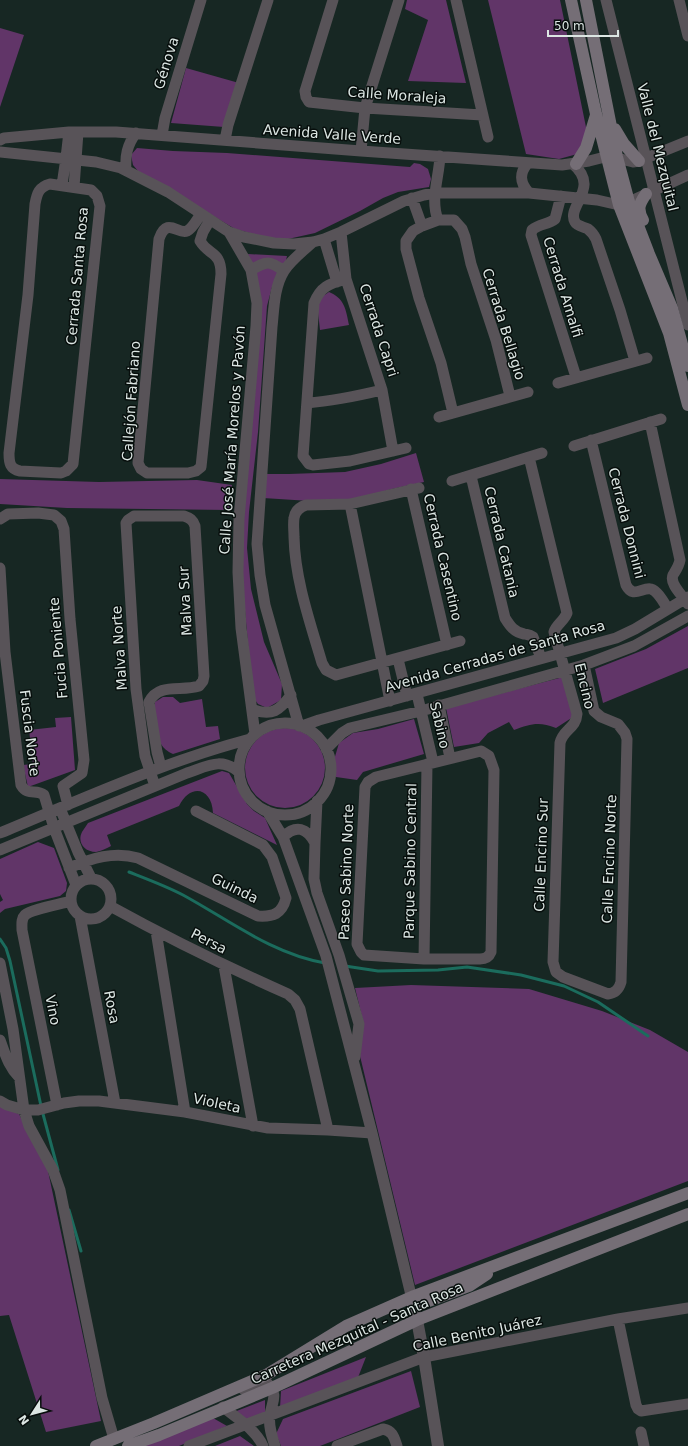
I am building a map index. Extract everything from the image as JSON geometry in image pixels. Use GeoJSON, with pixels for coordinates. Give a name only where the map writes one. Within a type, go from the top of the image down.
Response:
{"type":"FeatureCollection","features":[{"type":"Feature","properties":{"kind":"main road"},"geometry":{"type":"LineString","coordinates":[[571,0],[624,203],[669,333],[688,405]]}},
{"type":"Feature","properties":{"kind":"main road"},"geometry":{"type":"LineString","coordinates":[[586,0],[602,114],[629,150],[642,160]]}},
{"type":"Feature","properties":{"kind":"main road"},"geometry":{"type":"LineString","coordinates":[[575,164],[586,148],[602,114]]}},
{"type":"Feature","properties":{"kind":"main road"},"geometry":{"type":"LineString","coordinates":[[649,192],[639,205],[639,212],[664,271],[672,308],[688,366]]}},
{"type":"Feature","properties":{"kind":"main road"},"geometry":{"type":"LineString","coordinates":[[624,203],[649,254],[672,308]]}},
{"type":"Feature","properties":{"kind":"main road","name":"Carretera Mezquital - Santa Rosa"},"geometry":{"type":"LineString","coordinates":[[96,1446],[266,1375],[346,1326],[412,1302],[470,1286],[505,1262],[688,1193]]}},
{"type":"Feature","properties":{"kind":"main road","name":"Carretera Mezquital - Santa Rosa"},"geometry":{"type":"LineString","coordinates":[[128,1446],[159,1435],[223,1407],[272,1388],[417,1320],[688,1214]]}},
{"type":"Feature","properties":{"kind":"street","name":"Génova"},"geometry":{"type":"LineString","coordinates":[[162,135],[165,118],[201,0]]}},
{"type":"Feature","properties":{"kind":"street"},"geometry":{"type":"LineString","coordinates":[[225,140],[228,125],[268,0]]}},
{"type":"Feature","properties":{"kind":"street","name":"Calle Moraleja"},"geometry":{"type":"LineString","coordinates":[[333,0],[305,91],[307,101],[311,104],[482,115]]}},
{"type":"Feature","properties":{"kind":"street"},"geometry":{"type":"LineString","coordinates":[[361,152],[365,108],[399,0]]}},
{"type":"Feature","properties":{"kind":"street"},"geometry":{"type":"LineString","coordinates":[[456,0],[488,137]]}},
{"type":"Feature","properties":{"kind":"street","name":"Valle del Mezquital"},"geometry":{"type":"LineString","coordinates":[[606,0],[649,192],[688,325]]}},
{"type":"Feature","properties":{"kind":"street"},"geometry":{"type":"LineString","coordinates":[[679,0],[688,36]]}},
{"type":"Feature","properties":{"kind":"street","name":"Avenida Valle Verde"},"geometry":{"type":"LineString","coordinates":[[0,140],[4,138],[73,132],[116,132],[361,152],[440,156],[527,164],[575,164],[612,157],[633,162],[642,160]]}},
{"type":"Feature","properties":{"kind":"street"},"geometry":{"type":"LineString","coordinates":[[73,132],[71,159],[74,187]]}},
{"type":"Feature","properties":{"kind":"street"},"geometry":{"type":"LineString","coordinates":[[126,170],[125,159],[128,148],[136,134]]}},
{"type":"Feature","properties":{"kind":"street"},"geometry":{"type":"LineString","coordinates":[[642,160],[688,141]]}},
{"type":"Feature","properties":{"kind":"street"},"geometry":{"type":"LineString","coordinates":[[0,152],[96,162],[126,170],[168,192],[229,232],[244,238],[274,243],[294,244],[324,239],[412,198],[435,193],[529,193],[624,203],[688,175]]}},
{"type":"Feature","properties":{"kind":"street"},"geometry":{"type":"LineString","coordinates":[[438,220],[435,210],[435,193],[440,156]]}},
{"type":"Feature","properties":{"kind":"street"},"geometry":{"type":"LineString","coordinates":[[62,185],[71,159]]}},
{"type":"Feature","properties":{"kind":"street"},"geometry":{"type":"LineString","coordinates":[[527,164],[523,169],[521,176],[523,185],[529,193]]}},
{"type":"Feature","properties":{"kind":"street"},"geometry":{"type":"LineString","coordinates":[[575,164],[583,176],[584,188],[574,213],[574,220],[577,224],[592,232],[596,239],[620,310],[635,361]]}},
{"type":"Feature","properties":{"kind":"street","name":"Cerrada Santa Rosa"},"geometry":{"type":"LineString","coordinates":[[50,184],[62,185],[91,190],[99,200],[100,206],[73,464],[62,473],[20,472],[11,466],[9,461],[9,453],[28,295],[36,196],[41,188],[50,184]]}},
{"type":"Feature","properties":{"kind":"street","name":"Cerrada Amalfi"},"geometry":{"type":"LineString","coordinates":[[562,196],[555,219],[535,227],[532,230],[531,235],[576,377]]}},
{"type":"Feature","properties":{"kind":"street"},"geometry":{"type":"LineString","coordinates":[[412,198],[422,226]]}},
{"type":"Feature","properties":{"kind":"street","name":"Callejón Fabriano"},"geometry":{"type":"LineString","coordinates":[[205,217],[200,239],[202,244],[217,258],[221,267],[221,274],[200,467],[196,471],[188,473],[147,473],[141,469],[138,463],[159,240],[164,231],[173,227],[182,232],[186,232],[205,217]]}},
{"type":"Feature","properties":{"kind":"street","name":"Cerrada Bellagio"},"geometry":{"type":"LineString","coordinates":[[439,417],[453,413],[510,396],[496,340],[471,264],[462,229],[454,220],[438,220],[413,231],[408,236],[406,241],[406,249],[419,298],[441,362],[453,413]]}},
{"type":"Feature","properties":{"kind":"street","name":"Calle José María Morelos y Pavón"},"geometry":{"type":"LineString","coordinates":[[229,232],[251,270],[257,303],[239,519],[238,572],[241,628],[252,709],[252,737]]}},
{"type":"Feature","properties":{"kind":"street"},"geometry":{"type":"LineString","coordinates":[[341,232],[341,281]]}},
{"type":"Feature","properties":{"kind":"street"},"geometry":{"type":"LineString","coordinates":[[324,239],[341,281]]}},
{"type":"Feature","properties":{"kind":"street"},"geometry":{"type":"LineString","coordinates":[[300,726],[265,605],[257,544],[275,300],[284,271],[312,242]]}},
{"type":"Feature","properties":{"kind":"street"},"geometry":{"type":"LineString","coordinates":[[251,270],[265,262],[269,262],[284,271]]}},
{"type":"Feature","properties":{"kind":"street","name":"Cerrada Capri"},"geometry":{"type":"LineString","coordinates":[[341,281],[382,390],[393,451],[350,461],[313,465],[309,464],[305,460],[303,452],[314,303],[324,287],[341,281]]}},
{"type":"Feature","properties":{"kind":"street"},"geometry":{"type":"LineString","coordinates":[[558,383],[647,358]]}},
{"type":"Feature","properties":{"kind":"street","name":"Cerrada Capri"},"geometry":{"type":"LineString","coordinates":[[307,403],[328,401],[382,390]]}},
{"type":"Feature","properties":{"kind":"street"},"geometry":{"type":"LineString","coordinates":[[510,396],[528,392]]}},
{"type":"Feature","properties":{"kind":"street"},"geometry":{"type":"LineString","coordinates":[[574,446],[661,418]]}},
{"type":"Feature","properties":{"kind":"street"},"geometry":{"type":"LineString","coordinates":[[650,422],[680,560],[673,576],[673,583],[687,600]]}},
{"type":"Feature","properties":{"kind":"street","name":"Cerrada Donnini"},"geometry":{"type":"LineString","coordinates":[[590,440],[626,585],[634,592],[648,589],[655,591],[668,609]]}},
{"type":"Feature","properties":{"kind":"street"},"geometry":{"type":"LineString","coordinates":[[393,451],[406,448]]}},
{"type":"Feature","properties":{"kind":"street","name":"Cerrada Catania"},"geometry":{"type":"LineString","coordinates":[[541,658],[533,637],[515,631],[505,618],[471,476],[542,453]]}},
{"type":"Feature","properties":{"kind":"street"},"geometry":{"type":"LineString","coordinates":[[529,457],[567,613],[565,619],[555,628],[554,632],[561,653]]}},
{"type":"Feature","properties":{"kind":"street"},"geometry":{"type":"LineString","coordinates":[[452,481],[471,476]]}},
{"type":"Feature","properties":{"kind":"street","name":"Cerrada Casentino"},"geometry":{"type":"LineString","coordinates":[[415,488],[447,645],[382,662],[341,675],[336,675],[326,670],[322,663],[299,581],[295,553],[294,518],[296,511],[306,505],[350,504],[415,488]]}},
{"type":"Feature","properties":{"kind":"street"},"geometry":{"type":"LineString","coordinates":[[350,504],[390,701]]}},
{"type":"Feature","properties":{"kind":"street","name":"Fucia Poniente"},"geometry":{"type":"LineString","coordinates":[[0,519],[8,514],[38,513],[54,515],[61,521],[64,529],[70,619],[84,760],[82,773],[62,786],[64,807]]}},
{"type":"Feature","properties":{"kind":"street","name":"Malva Sur"},"geometry":{"type":"LineString","coordinates":[[126,523],[134,516],[184,516],[189,517],[195,526],[204,676],[201,684],[196,687],[159,690]]}},
{"type":"Feature","properties":{"kind":"street","name":"Malva Norte"},"geometry":{"type":"LineString","coordinates":[[126,523],[136,689],[145,756],[149,771]]}},
{"type":"Feature","properties":{"kind":"street","name":"Fuscia Norte"},"geometry":{"type":"LineString","coordinates":[[0,568],[5,652],[20,777],[24,789],[44,795],[49,812]]}},
{"type":"Feature","properties":{"kind":"street","name":"Avenida Cerradas de Santa Rosa"},"geometry":{"type":"LineString","coordinates":[[300,726],[625,634],[668,609],[687,600]]}},
{"type":"Feature","properties":{"kind":"street"},"geometry":{"type":"LineString","coordinates":[[326,749],[342,733],[350,728],[421,711],[584,665],[634,646],[688,616]]}},
{"type":"Feature","properties":{"kind":"street"},"geometry":{"type":"LineString","coordinates":[[447,645],[460,641]]}},
{"type":"Feature","properties":{"kind":"street","name":"Encino"},"geometry":{"type":"LineString","coordinates":[[560,743],[564,733],[574,726],[578,714],[561,653]]}},
{"type":"Feature","properties":{"kind":"street"},"geometry":{"type":"LineString","coordinates":[[398,659],[412,695]]}},
{"type":"Feature","properties":{"kind":"street","name":"Encino"},"geometry":{"type":"LineString","coordinates":[[584,665],[594,711],[596,714],[618,724],[625,733]]}},
{"type":"Feature","properties":{"kind":"street"},"geometry":{"type":"LineString","coordinates":[[136,689],[159,690]]}},
{"type":"Feature","properties":{"kind":"street"},"geometry":{"type":"LineString","coordinates":[[159,690],[151,697],[148,706],[161,767]]}},
{"type":"Feature","properties":{"kind":"street"},"geometry":{"type":"LineString","coordinates":[[252,709],[263,712],[274,712],[284,705],[291,695]]}},
{"type":"Feature","properties":{"kind":"street","name":"Sabino"},"geometry":{"type":"LineString","coordinates":[[412,695],[421,711],[430,763]]}},
{"type":"Feature","properties":{"kind":"street","name":"Sabino"},"geometry":{"type":"LineString","coordinates":[[439,705],[450,758]]}},
{"type":"Feature","properties":{"kind":"street"},"geometry":{"type":"LineString","coordinates":[[0,833],[149,771],[252,737],[268,726],[276,724],[292,724],[308,729],[318,738],[326,749],[330,764],[329,779],[326,789],[317,801],[308,808],[291,814],[279,814],[267,811],[256,804],[248,795],[242,784],[239,772],[242,751],[252,737]]}},
{"type":"Feature","properties":{"kind":"street","name":"Calle Encino Norte"},"geometry":{"type":"LineString","coordinates":[[554,968],[556,972],[563,977],[608,994],[616,991],[621,982],[628,747],[628,739],[625,733]]}},
{"type":"Feature","properties":{"kind":"street","name":"Calle Encino Sur"},"geometry":{"type":"LineString","coordinates":[[554,968],[560,743]]}},
{"type":"Feature","properties":{"kind":"street"},"geometry":{"type":"LineString","coordinates":[[424,959],[480,960],[487,958],[491,952],[494,770],[492,762],[489,756],[481,751],[430,763]]}},
{"type":"Feature","properties":{"kind":"street"},"geometry":{"type":"LineString","coordinates":[[0,850],[155,786],[214,764],[222,763],[230,765],[239,772]]}},
{"type":"Feature","properties":{"kind":"street","name":"Paseo Sabino Norte"},"geometry":{"type":"LineString","coordinates":[[424,959],[370,956],[361,952],[358,944],[363,792],[371,779],[430,763]]}},
{"type":"Feature","properties":{"kind":"street","name":"Parque Sabino Central"},"geometry":{"type":"LineString","coordinates":[[424,959],[430,763]]}},
{"type":"Feature","properties":{"kind":"street"},"geometry":{"type":"LineString","coordinates":[[149,771],[155,786]]}},
{"type":"Feature","properties":{"kind":"street"},"geometry":{"type":"LineString","coordinates":[[317,801],[314,879],[317,893],[359,1024],[354,1065]]}},
{"type":"Feature","properties":{"kind":"street"},"geometry":{"type":"LineString","coordinates":[[64,807],[67,823],[91,878]]}},
{"type":"Feature","properties":{"kind":"street","name":"Guinda"},"geometry":{"type":"LineString","coordinates":[[83,862],[103,856],[129,856],[138,858],[258,916],[269,917],[275,915],[284,904],[286,898],[272,857],[268,851],[263,845],[196,811]]}},
{"type":"Feature","properties":{"kind":"street"},"geometry":{"type":"LineString","coordinates":[[267,811],[283,837],[332,976],[417,1320],[438,1446]]}},
{"type":"Feature","properties":{"kind":"street"},"geometry":{"type":"LineString","coordinates":[[49,812],[76,885]]}},
{"type":"Feature","properties":{"kind":"street"},"geometry":{"type":"LineString","coordinates":[[283,837],[292,830],[301,829],[309,834],[315,843]]}},
{"type":"Feature","properties":{"kind":"street"},"geometry":{"type":"LineString","coordinates":[[69,868],[83,862]]}},
{"type":"Feature","properties":{"kind":"street"},"geometry":{"type":"LineString","coordinates":[[91,878],[99,880],[109,889],[112,897],[110,906],[105,914],[97,918],[88,919],[80,916],[74,910],[71,901],[71,893],[76,885],[82,880],[91,878]]}},
{"type":"Feature","properties":{"kind":"street","name":"Vino"},"geometry":{"type":"LineString","coordinates":[[47,1107],[22,930],[22,920],[25,915],[33,911],[71,901]]}},
{"type":"Feature","properties":{"kind":"street","name":"Persa"},"geometry":{"type":"LineString","coordinates":[[110,906],[224,966],[288,994],[295,1000],[300,1009],[328,1130]]}},
{"type":"Feature","properties":{"kind":"street","name":"Rosa"},"geometry":{"type":"LineString","coordinates":[[80,916],[115,1103]]}},
{"type":"Feature","properties":{"kind":"street"},"geometry":{"type":"LineString","coordinates":[[156,931],[185,1112]]}},
{"type":"Feature","properties":{"kind":"street"},"geometry":{"type":"LineString","coordinates":[[0,963],[13,1029],[24,1110],[29,1126],[53,1170],[60,1190],[102,1398],[114,1439]]}},
{"type":"Feature","properties":{"kind":"street"},"geometry":{"type":"LineString","coordinates":[[224,966],[253,1126]]}},
{"type":"Feature","properties":{"kind":"street"},"geometry":{"type":"LineString","coordinates":[[0,1040],[8,1062],[14,1072],[20,1077]]}},
{"type":"Feature","properties":{"kind":"street","name":"Violeta"},"geometry":{"type":"LineString","coordinates":[[0,1101],[6,1105],[24,1110],[79,1101],[115,1103],[185,1112],[268,1128],[372,1133]]}},
{"type":"Feature","properties":{"kind":"street","name":"Calle Benito Juárez"},"geometry":{"type":"LineString","coordinates":[[188,1446],[424,1357],[618,1319],[688,1308]]}},
{"type":"Feature","properties":{"kind":"street"},"geometry":{"type":"LineString","coordinates":[[618,1319],[636,1406],[638,1409],[641,1411],[687,1406]]}},
{"type":"Feature","properties":{"kind":"street"},"geometry":{"type":"LineString","coordinates":[[215,1397],[267,1383],[272,1388],[274,1395],[270,1415],[270,1424],[275,1446]]}},
{"type":"Feature","properties":{"kind":"street"},"geometry":{"type":"LineString","coordinates":[[223,1407],[253,1430],[259,1437],[263,1446]]}},
{"type":"Feature","properties":{"kind":"street"},"geometry":{"type":"LineString","coordinates":[[337,1446],[383,1429],[392,1433],[397,1446]]}},
{"type":"Feature","properties":{"kind":"street"},"geometry":{"type":"LineString","coordinates":[[642,1432],[644,1446]]}},
{"type":"Feature","properties":{"kind":"shaded area"},"geometry":{"type":"Polygon","coordinates":[[[407,0],[446,0],[466,83],[408,81],[428,20],[405,9],[407,0]]]}},
{"type":"Feature","properties":{"kind":"shaded area"},"geometry":{"type":"Polygon","coordinates":[[[488,0],[560,0],[587,132],[581,153],[559,159],[526,154],[488,0]]]}},
{"type":"Feature","properties":{"kind":"shaded area"},"geometry":{"type":"Polygon","coordinates":[[[0,28],[24,35],[0,107],[0,28]]]}},
{"type":"Feature","properties":{"kind":"shaded area"},"geometry":{"type":"Polygon","coordinates":[[[186,68],[239,83],[224,127],[171,123],[186,68]]]}},
{"type":"Feature","properties":{"kind":"shaded area"},"geometry":{"type":"Polygon","coordinates":[[[137,148],[227,153],[410,167],[414,163],[420,164],[428,169],[431,179],[429,187],[398,192],[383,198],[315,233],[279,241],[235,229],[138,171],[133,165],[131,155],[137,148]]]}},
{"type":"Feature","properties":{"kind":"shaded area"},"geometry":{"type":"Polygon","coordinates":[[[248,254],[287,256],[285,265],[272,287],[267,306],[258,432],[249,512],[247,548],[251,589],[264,642],[282,684],[281,700],[267,708],[258,704],[253,697],[240,557],[256,381],[250,263],[248,254]]]}},
{"type":"Feature","properties":{"kind":"shaded area"},"geometry":{"type":"Polygon","coordinates":[[[329,292],[338,297],[344,305],[349,325],[320,330],[317,303],[329,292]]]}},
{"type":"Feature","properties":{"kind":"shaded area"},"geometry":{"type":"Polygon","coordinates":[[[416,453],[424,482],[354,500],[310,501],[263,498],[263,474],[345,472],[381,464],[416,453]]]}},
{"type":"Feature","properties":{"kind":"shaded area"},"geometry":{"type":"Polygon","coordinates":[[[0,479],[99,482],[197,480],[232,485],[229,510],[67,508],[0,504],[0,479]]]}},
{"type":"Feature","properties":{"kind":"shaded area"},"geometry":{"type":"Polygon","coordinates":[[[688,626],[688,668],[603,703],[595,669],[646,649],[688,626]]]}},
{"type":"Feature","properties":{"kind":"shaded area"},"geometry":{"type":"Polygon","coordinates":[[[563,677],[573,717],[556,728],[535,724],[514,730],[509,722],[488,733],[479,743],[454,747],[446,708],[563,677]]]}},
{"type":"Feature","properties":{"kind":"shaded area"},"geometry":{"type":"Polygon","coordinates":[[[163,697],[173,697],[180,703],[202,699],[206,727],[218,726],[220,739],[173,754],[166,750],[159,741],[155,717],[155,702],[163,697]]]}},
{"type":"Feature","properties":{"kind":"shaded area"},"geometry":{"type":"Polygon","coordinates":[[[71,717],[75,770],[28,787],[23,765],[33,764],[29,730],[56,727],[55,718],[71,717]]]}},
{"type":"Feature","properties":{"kind":"shaded area"},"geometry":{"type":"Polygon","coordinates":[[[414,719],[424,754],[363,772],[357,780],[336,777],[334,760],[339,743],[353,733],[378,729],[414,719]]]}},
{"type":"Feature","properties":{"kind":"shaded area"},"geometry":{"type":"Polygon","coordinates":[[[285,728],[300,731],[313,740],[322,753],[325,768],[322,783],[313,796],[300,805],[285,808],[270,805],[257,796],[248,783],[245,768],[248,753],[257,740],[270,731],[285,728]]]}},
{"type":"Feature","properties":{"kind":"shaded area"},"geometry":{"type":"Polygon","coordinates":[[[222,771],[229,773],[247,804],[254,811],[265,818],[277,845],[213,813],[212,804],[209,798],[205,793],[200,791],[194,791],[189,794],[179,806],[107,835],[111,846],[106,849],[92,852],[85,848],[81,843],[80,839],[82,832],[88,823],[222,771]]]}},
{"type":"Feature","properties":{"kind":"shaded area"},"geometry":{"type":"Polygon","coordinates":[[[38,842],[54,848],[67,883],[66,891],[60,896],[5,909],[0,913],[0,902],[3,900],[0,894],[0,859],[38,842]]]}},
{"type":"Feature","properties":{"kind":"shaded area"},"geometry":{"type":"Polygon","coordinates":[[[411,985],[529,989],[602,1011],[650,1030],[688,1052],[688,1181],[415,1285],[360,1056],[363,1021],[355,988],[411,985]]]}},
{"type":"Feature","properties":{"kind":"shaded area"},"geometry":{"type":"Polygon","coordinates":[[[0,1106],[19,1114],[48,1171],[101,1421],[46,1432],[9,1315],[0,1316],[0,1106]]]}},
{"type":"Feature","properties":{"kind":"shaded area"},"geometry":{"type":"Polygon","coordinates":[[[366,1357],[357,1380],[280,1408],[281,1391],[366,1357]]]}},
{"type":"Feature","properties":{"kind":"shaded area"},"geometry":{"type":"Polygon","coordinates":[[[411,1371],[420,1407],[320,1446],[281,1446],[276,1434],[283,1419],[411,1371]]]}},
{"type":"Feature","properties":{"kind":"shaded area"},"geometry":{"type":"Polygon","coordinates":[[[265,1400],[265,1414],[245,1420],[234,1412],[265,1400]]]}},
{"type":"Feature","properties":{"kind":"shaded area"},"geometry":{"type":"Polygon","coordinates":[[[213,1418],[227,1426],[179,1446],[144,1446],[213,1418]]]}},
{"type":"Feature","properties":{"kind":"shaded area"},"geometry":{"type":"Polygon","coordinates":[[[240,1436],[254,1446],[215,1446],[240,1436]]]}},
{"type":"Feature","properties":{"kind":"waterway"},"geometry":{"type":"LineString","coordinates":[[129,872],[183,895],[269,944],[306,959],[325,963]]}},
{"type":"Feature","properties":{"kind":"waterway"},"geometry":{"type":"LineString","coordinates":[[0,939],[6,948],[10,961],[41,1106]]}},
{"type":"Feature","properties":{"kind":"waterway"},"geometry":{"type":"LineString","coordinates":[[345,966],[378,971],[438,970],[467,967],[521,975],[564,986],[598,1002],[648,1036]]}},
{"type":"Feature","properties":{"kind":"waterway"},"geometry":{"type":"LineString","coordinates":[[43,1114],[58,1170]]}},
{"type":"Feature","properties":{"kind":"waterway"},"geometry":{"type":"LineString","coordinates":[[69,1210],[81,1251]]}}]}
